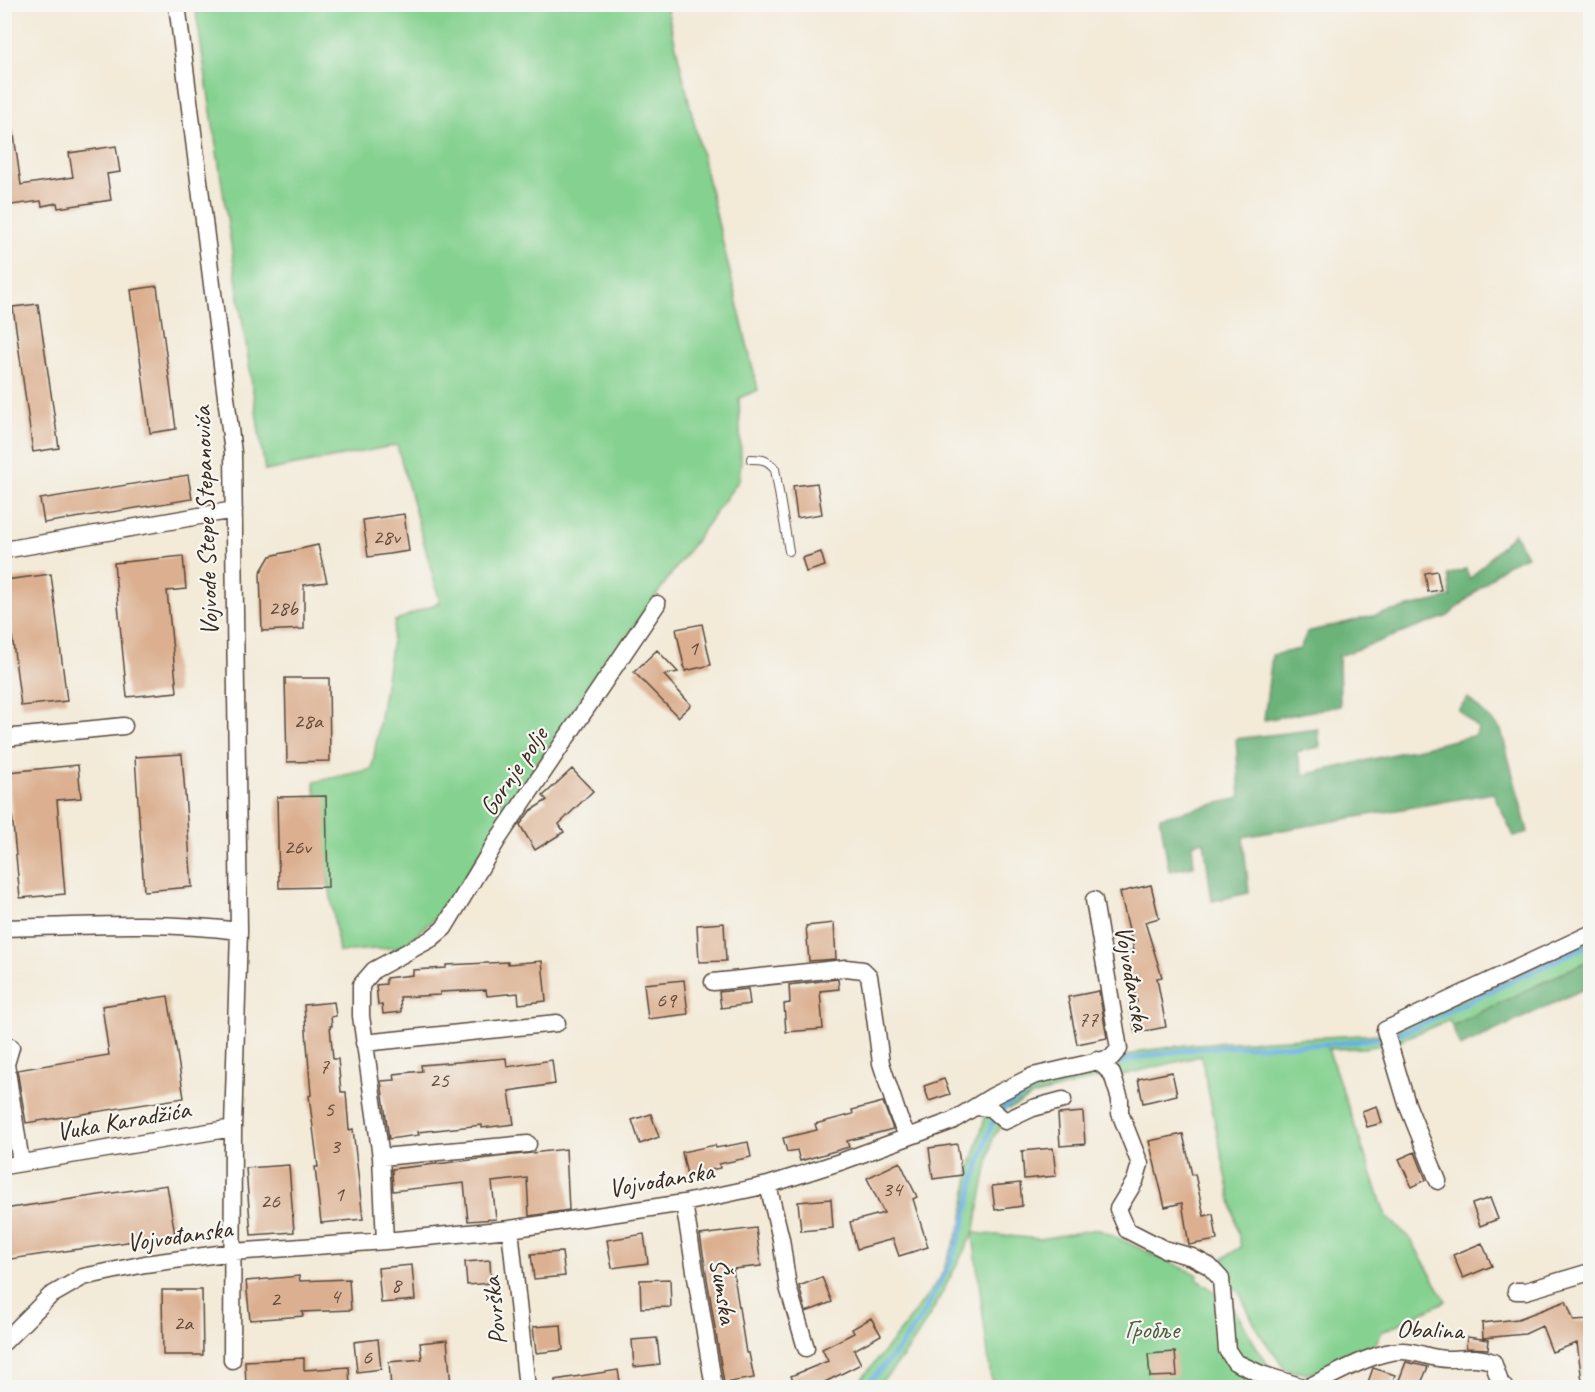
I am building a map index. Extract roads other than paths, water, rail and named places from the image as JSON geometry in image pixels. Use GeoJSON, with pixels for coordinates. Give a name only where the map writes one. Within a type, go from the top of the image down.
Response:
{"type":"FeatureCollection","features":[{"type":"Feature","properties":{"kind":"street","name":"Vojvode Stepe Stepanovića"},"geometry":{"type":"LineString","coordinates":[[177,4],[233,453],[239,931],[233,1128],[232,1360]]}},
{"type":"Feature","properties":{"kind":"street"},"geometry":{"type":"LineString","coordinates":[[4,550],[234,510]]}},
{"type":"Feature","properties":{"kind":"street","name":"Gornje polje"},"geometry":{"type":"LineString","coordinates":[[364,1043],[360,1001],[362,985],[374,970],[402,956],[444,928],[498,839],[657,604]]}},
{"type":"Feature","properties":{"kind":"street"},"geometry":{"type":"LineString","coordinates":[[4,738],[124,726]]}},
{"type":"Feature","properties":{"kind":"street","name":"Vojvođanska"},"geometry":{"type":"LineString","coordinates":[[4,1342],[50,1296],[82,1277],[145,1264],[233,1252],[510,1229],[684,1203],[768,1185],[952,1121],[983,1107],[1033,1076],[1111,1058],[1119,1049],[1094,900]]}},
{"type":"Feature","properties":{"kind":"street"},"geometry":{"type":"LineString","coordinates":[[4,928],[151,924],[239,931]]}},
{"type":"Feature","properties":{"kind":"street"},"geometry":{"type":"LineString","coordinates":[[1438,1181],[1407,1104],[1385,1030],[1590,934]]}},
{"type":"Feature","properties":{"kind":"street"},"geometry":{"type":"LineString","coordinates":[[713,982],[846,968],[863,970],[869,976],[881,1063],[899,1118],[908,1137]]}},
{"type":"Feature","properties":{"kind":"street"},"geometry":{"type":"LineString","coordinates":[[385,1241],[381,1157],[364,1043],[556,1023]]}},
{"type":"Feature","properties":{"kind":"street","name":"Vuka Karadžića"},"geometry":{"type":"LineString","coordinates":[[11,1047],[6,1064],[13,1165],[233,1128]]}},
{"type":"Feature","properties":{"kind":"street"},"geometry":{"type":"LineString","coordinates":[[1098,1061],[1112,1074],[1120,1099],[1120,1113],[1140,1164],[1135,1181],[1118,1209],[1127,1230],[1164,1250],[1209,1266],[1221,1279],[1227,1350],[1235,1362],[1261,1374],[1306,1388]]}},
{"type":"Feature","properties":{"kind":"street"},"geometry":{"type":"LineString","coordinates":[[983,1107],[1005,1121],[1033,1108],[1063,1100]]}},
{"type":"Feature","properties":{"kind":"street"},"geometry":{"type":"LineString","coordinates":[[381,1157],[528,1144]]}},
{"type":"Feature","properties":{"kind":"street"},"geometry":{"type":"LineString","coordinates":[[768,1185],[781,1239],[788,1287],[806,1348]]}},
{"type":"Feature","properties":{"kind":"street","name":"Šumska"},"geometry":{"type":"LineString","coordinates":[[684,1203],[714,1388]]}},
{"type":"Feature","properties":{"kind":"street","name":"Površka"},"geometry":{"type":"LineString","coordinates":[[510,1229],[527,1388]]}},
{"type":"Feature","properties":{"kind":"street"},"geometry":{"type":"LineString","coordinates":[[1516,1291],[1590,1272]]}},
{"type":"Feature","properties":{"kind":"street","name":"Obalina"},"geometry":{"type":"LineString","coordinates":[[1306,1388],[1384,1353],[1404,1351],[1430,1358],[1481,1357],[1493,1362],[1501,1385],[1505,1388]]}},
{"type":"Feature","properties":{"kind":"lane"},"geometry":{"type":"LineString","coordinates":[[751,459],[764,459],[775,469],[789,551]]}},
{"type":"Feature","properties":{"kind":"waterway"},"geometry":{"type":"LineString","coordinates":[[1112,1064],[1194,1049],[1330,1044],[1383,1037],[1409,1030],[1590,944]]}},
{"type":"Feature","properties":{"kind":"waterway"},"geometry":{"type":"LineString","coordinates":[[864,1388],[898,1350],[919,1321],[949,1266],[964,1224],[974,1181],[992,1123],[1007,1105],[1048,1080]]}},
{"type":"Feature","properties":{"kind":"park label","name":"Гробље"},"geometry":{"type":"Point","coordinates":[1152,1329]}}]}
